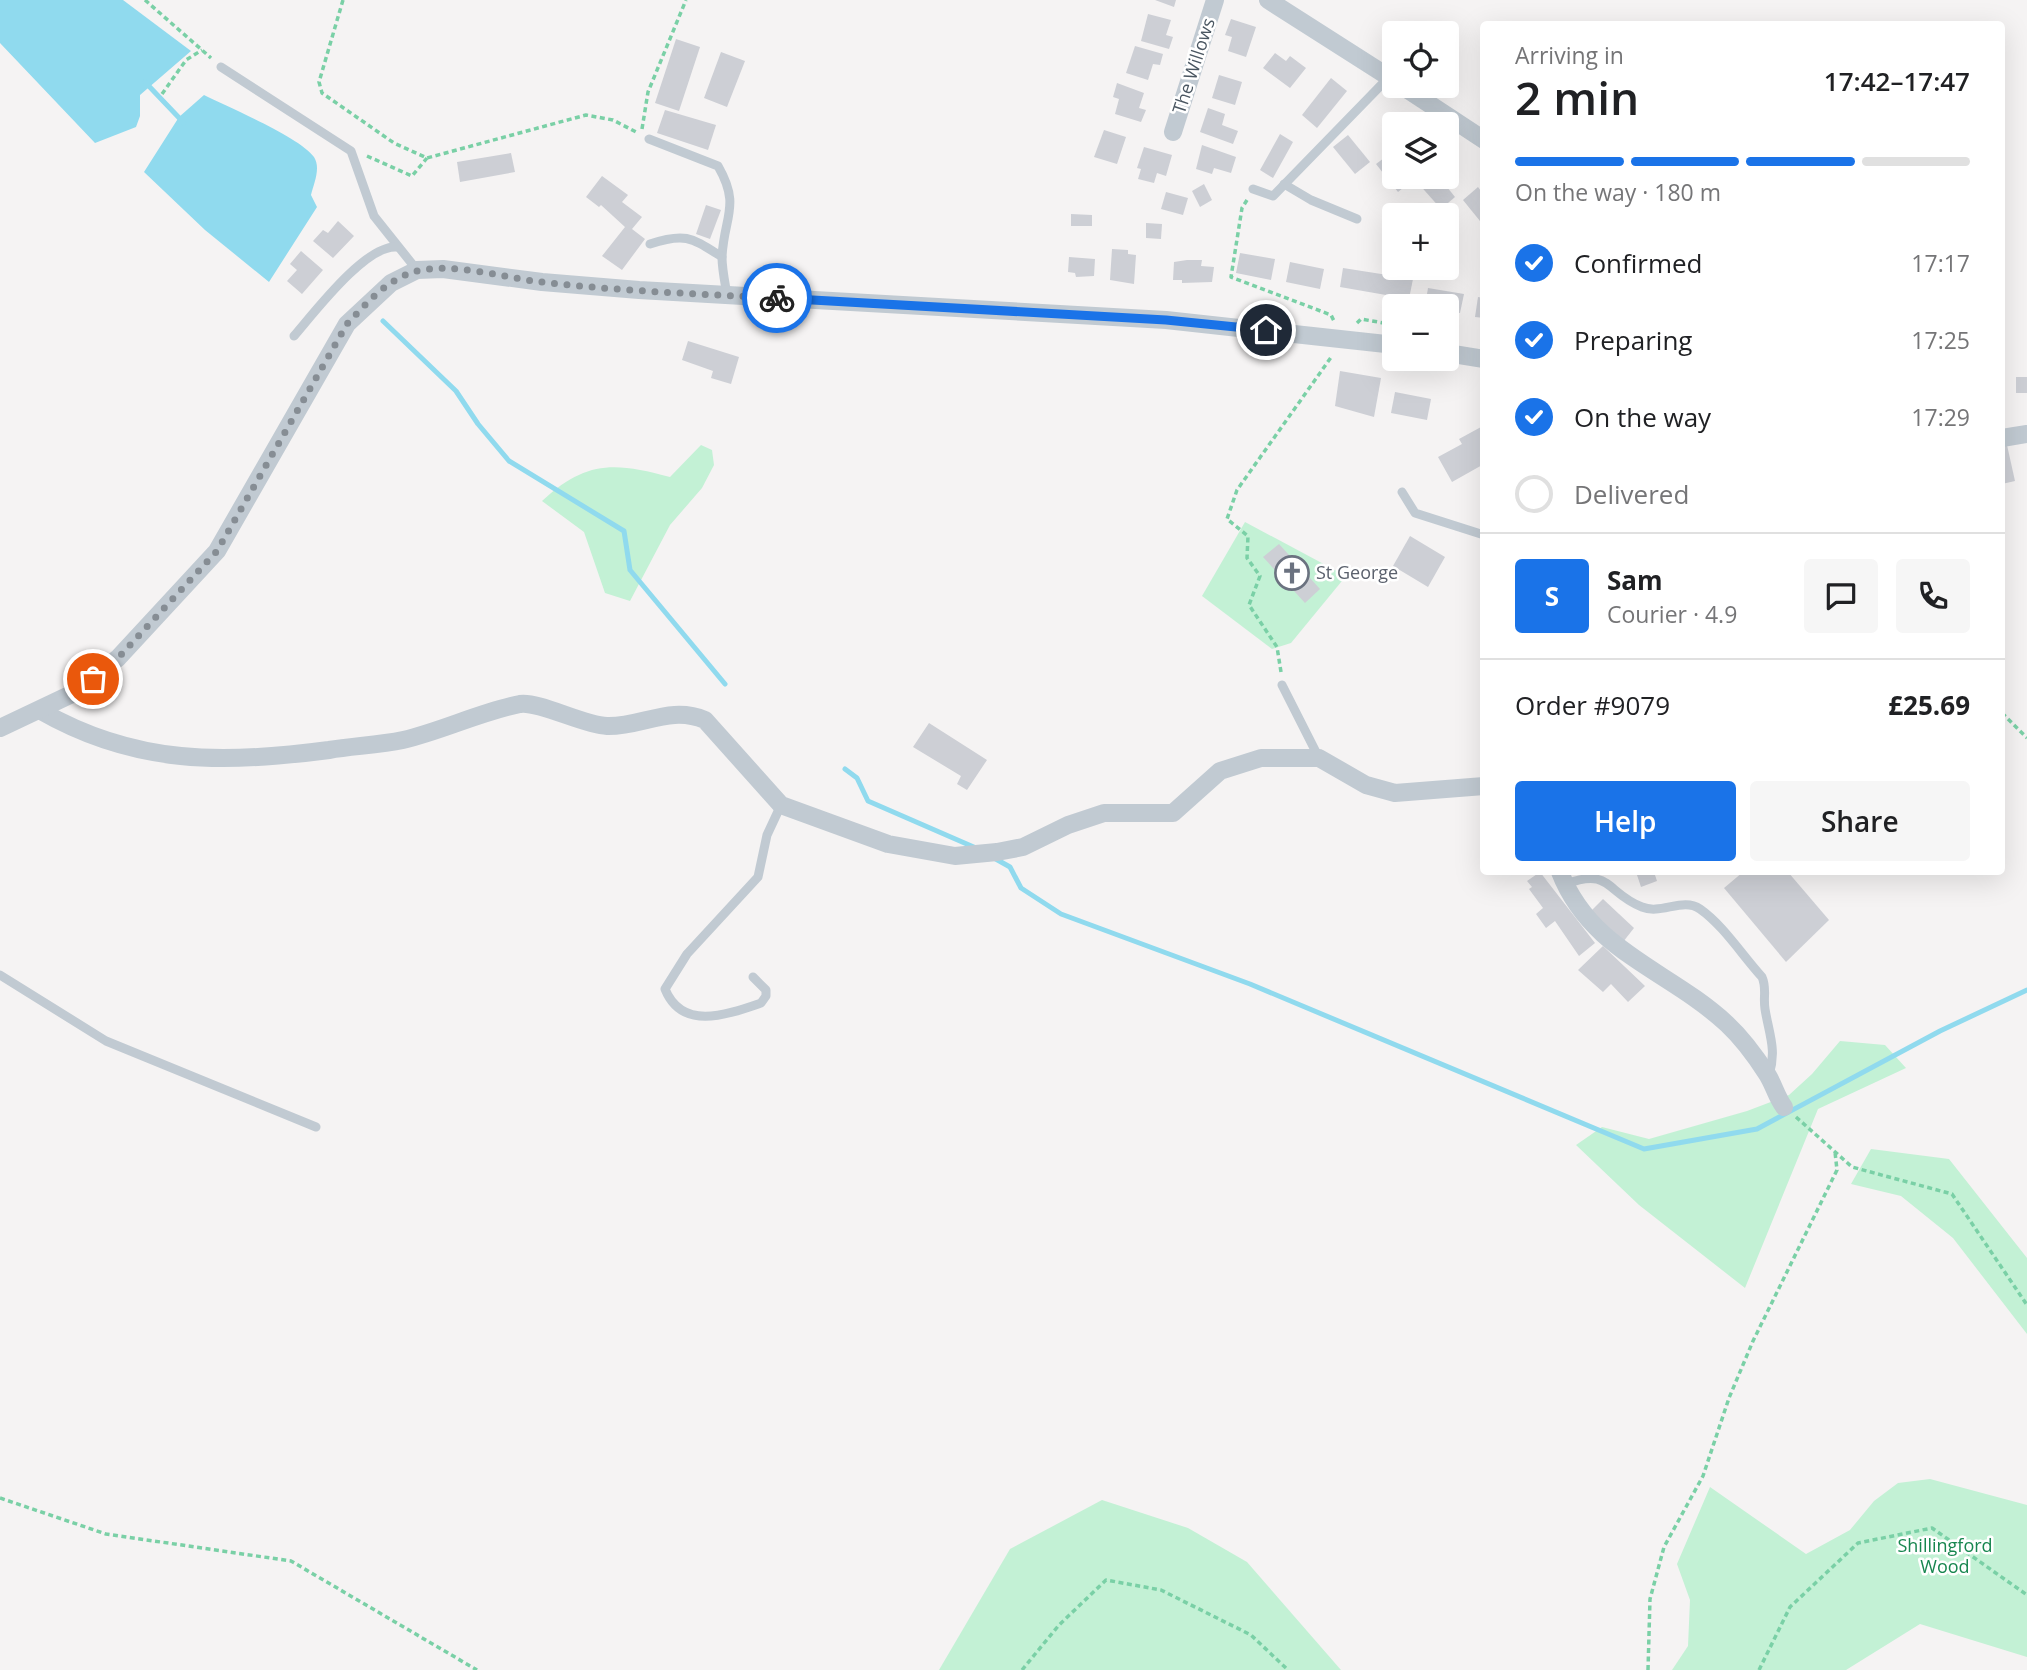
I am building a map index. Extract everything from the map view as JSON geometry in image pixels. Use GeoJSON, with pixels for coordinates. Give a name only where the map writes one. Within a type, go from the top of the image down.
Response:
{"type":"FeatureCollection","features":[{"type":"Feature","properties":{"kind":"street","name":"The Willows"},"geometry":{"type":"LineString","coordinates":[[1173,132],[1215,0]]}},
{"type":"Feature","properties":{"kind":"street"},"geometry":{"type":"LineString","coordinates":[[1268,0],[1382,73]]}},
{"type":"Feature","properties":{"kind":"street"},"geometry":{"type":"LineString","coordinates":[[1421,98],[1480,137]]}},
{"type":"Feature","properties":{"kind":"street"},"geometry":{"type":"LineString","coordinates":[[0,728],[41,711],[76,692],[118,658],[217,551],[347,324],[391,283],[417,270],[443,269],[542,282],[727,295],[1166,320],[1338,344],[1382,345]]}},
{"type":"Feature","properties":{"kind":"street"},"geometry":{"type":"LineString","coordinates":[[1459,356],[1480,358]]}},
{"type":"Feature","properties":{"kind":"street"},"geometry":{"type":"LineString","coordinates":[[2005,438],[2027,434]]}},
{"type":"Feature","properties":{"kind":"street"},"geometry":{"type":"LineString","coordinates":[[41,711],[79,733],[132,748],[202,759],[262,759],[403,740],[523,704],[606,726],[673,713],[692,715],[705,720],[781,805],[888,844],[956,856],[1023,847],[1068,825],[1104,813],[1173,813],[1220,771],[1240,762],[1285,757],[1319,758],[1366,785],[1395,793],[1480,786]]}},
{"type":"Feature","properties":{"kind":"street"},"geometry":{"type":"LineString","coordinates":[[1563,878],[1589,921],[1608,941],[1704,1004],[1742,1040],[1769,1077],[1773,1093],[1789,1111]]}},
{"type":"Feature","properties":{"kind":"lane"},"geometry":{"type":"LineString","coordinates":[[221,67],[351,151],[374,216],[417,270]]}},
{"type":"Feature","properties":{"kind":"lane"},"geometry":{"type":"LineString","coordinates":[[1254,190],[1273,196],[1382,93]]}},
{"type":"Feature","properties":{"kind":"lane"},"geometry":{"type":"LineString","coordinates":[[649,139],[718,166],[731,191],[722,257],[727,295]]}},
{"type":"Feature","properties":{"kind":"lane"},"geometry":{"type":"LineString","coordinates":[[1284,184],[1311,200],[1357,219]]}},
{"type":"Feature","properties":{"kind":"lane"},"geometry":{"type":"LineString","coordinates":[[650,244],[670,238],[692,238],[722,257]]}},
{"type":"Feature","properties":{"kind":"lane"},"geometry":{"type":"LineString","coordinates":[[294,336],[354,271],[379,251],[397,247]]}},
{"type":"Feature","properties":{"kind":"lane"},"geometry":{"type":"LineString","coordinates":[[1402,492],[1415,513],[1480,534]]}},
{"type":"Feature","properties":{"kind":"lane"},"geometry":{"type":"LineString","coordinates":[[1282,685],[1319,758]]}},
{"type":"Feature","properties":{"kind":"lane"},"geometry":{"type":"LineString","coordinates":[[753,977],[766,990],[766,996],[761,1003],[708,1015],[684,1015],[676,1009],[665,989],[687,954],[758,877],[767,835],[781,805]]}},
{"type":"Feature","properties":{"kind":"lane"},"geometry":{"type":"LineString","coordinates":[[1563,878],[1592,877],[1644,908],[1662,910],[1685,904],[1702,910],[1762,976],[1766,986],[1765,1009],[1774,1045],[1769,1077]]}},
{"type":"Feature","properties":{"kind":"lane"},"geometry":{"type":"LineString","coordinates":[[0,975],[106,1041],[316,1127]]}},
{"type":"Feature","properties":{"kind":"path"},"geometry":{"type":"LineString","coordinates":[[145,0],[221,67]]}},
{"type":"Feature","properties":{"kind":"path"},"geometry":{"type":"LineString","coordinates":[[343,0],[319,82],[322,93],[394,143],[427,158]]}},
{"type":"Feature","properties":{"kind":"path"},"geometry":{"type":"LineString","coordinates":[[351,151],[412,176],[427,158],[586,115],[613,120],[641,135],[648,92],[686,0]]}},
{"type":"Feature","properties":{"kind":"path"},"geometry":{"type":"LineString","coordinates":[[162,94],[181,65],[202,50]]}},
{"type":"Feature","properties":{"kind":"path"},"geometry":{"type":"LineString","coordinates":[[1254,190],[1242,208],[1231,277],[1331,314],[1338,344],[1237,490],[1227,513],[1227,519],[1248,536],[1247,558],[1260,576],[1249,605],[1277,647],[1282,685]]}},
{"type":"Feature","properties":{"kind":"path"},"geometry":{"type":"LineString","coordinates":[[2005,716],[2027,738]]}},
{"type":"Feature","properties":{"kind":"path"},"geometry":{"type":"LineString","coordinates":[[1789,1111],[1852,1167],[1952,1194],[2027,1305]]}},
{"type":"Feature","properties":{"kind":"path"},"geometry":{"type":"LineString","coordinates":[[1648,1670],[1650,1599],[1664,1547],[1703,1476],[1729,1398],[1753,1341],[1837,1170],[1835,1152]]}},
{"type":"Feature","properties":{"kind":"path"},"geometry":{"type":"LineString","coordinates":[[0,1498],[106,1534],[291,1561],[477,1670]]}},
{"type":"Feature","properties":{"kind":"path"},"geometry":{"type":"LineString","coordinates":[[1759,1670],[1790,1607],[1858,1543],[1932,1528],[2027,1595]]}},
{"type":"Feature","properties":{"kind":"path"},"geometry":{"type":"LineString","coordinates":[[1022,1670],[1059,1625],[1105,1580],[1161,1590],[1251,1635],[1288,1670]]}},
{"type":"Feature","properties":{"kind":"green space"},"geometry":{"type":"Polygon","coordinates":[[[701,445],[712,450],[714,465],[702,488],[670,525],[630,601],[605,593],[584,532],[542,501],[573,478],[602,468],[633,469],[670,477],[701,445]]]}},
{"type":"Feature","properties":{"kind":"green space"},"geometry":{"type":"Polygon","coordinates":[[[1245,522],[1346,576],[1291,643],[1272,649],[1202,596],[1245,522]]]}},
{"type":"Feature","properties":{"kind":"green space"},"geometry":{"type":"Polygon","coordinates":[[[1840,1041],[1885,1045],[1906,1068],[1818,1109],[1745,1288],[1639,1205],[1576,1145],[1602,1127],[1649,1139],[1747,1111],[1789,1095],[1812,1074],[1840,1041]]]}},
{"type":"Feature","properties":{"kind":"green space"},"geometry":{"type":"Polygon","coordinates":[[[1871,1149],[1949,1159],[2027,1258],[2027,1334],[1953,1238],[1901,1196],[1851,1184],[1871,1149]]]}},
{"type":"Feature","properties":{"kind":"green space","name":"Shillingford Wood"},"geometry":{"type":"Polygon","coordinates":[[[1930,1479],[2027,1505],[2027,1657],[1920,1624],[1846,1670],[1672,1670],[1688,1646],[1690,1600],[1677,1564],[1710,1487],[1806,1554],[1850,1530],[1874,1501],[1898,1483],[1930,1479]]]}},
{"type":"Feature","properties":{"kind":"green space"},"geometry":{"type":"Polygon","coordinates":[[[1102,1500],[1188,1528],[1247,1562],[1341,1670],[939,1670],[1010,1549],[1102,1500]]]}},
{"type":"Feature","properties":{"kind":"water"},"geometry":{"type":"Polygon","coordinates":[[[0,0],[123,0],[191,51],[140,95],[140,116],[136,127],[95,143],[0,43],[0,0]]]}},
{"type":"Feature","properties":{"kind":"water"},"geometry":{"type":"Polygon","coordinates":[[[204,95],[294,141],[306,149],[316,161],[316,176],[311,195],[317,207],[269,282],[205,230],[144,172],[179,117],[204,95]]]}},
{"type":"Feature","properties":{"kind":"building"},"geometry":{"type":"Polygon","coordinates":[[[1155,0],[1176,0],[1174,7],[1155,0]]]}},
{"type":"Feature","properties":{"kind":"building"},"geometry":{"type":"Polygon","coordinates":[[[1148,14],[1171,20],[1166,35],[1173,37],[1169,49],[1141,41],[1148,14]]]}},
{"type":"Feature","properties":{"kind":"building"},"geometry":{"type":"Polygon","coordinates":[[[1231,19],[1256,27],[1246,57],[1228,51],[1232,37],[1225,35],[1231,19]]]}},
{"type":"Feature","properties":{"kind":"building"},"geometry":{"type":"Polygon","coordinates":[[[676,39],[700,47],[679,111],[655,103],[676,39]]]}},
{"type":"Feature","properties":{"kind":"building"},"geometry":{"type":"Polygon","coordinates":[[[1135,46],[1163,54],[1160,65],[1153,64],[1148,80],[1126,73],[1135,46]]]}},
{"type":"Feature","properties":{"kind":"building"},"geometry":{"type":"Polygon","coordinates":[[[721,52],[745,61],[727,107],[704,98],[721,52]]]}},
{"type":"Feature","properties":{"kind":"building"},"geometry":{"type":"Polygon","coordinates":[[[1275,53],[1286,61],[1290,56],[1306,68],[1290,88],[1263,68],[1275,53]]]}},
{"type":"Feature","properties":{"kind":"building"},"geometry":{"type":"Polygon","coordinates":[[[1219,75],[1242,82],[1235,105],[1212,98],[1219,75]]]}},
{"type":"Feature","properties":{"kind":"building"},"geometry":{"type":"Polygon","coordinates":[[[1331,78],[1347,91],[1317,128],[1302,115],[1331,78]]]}},
{"type":"Feature","properties":{"kind":"building"},"geometry":{"type":"Polygon","coordinates":[[[1117,83],[1144,93],[1139,108],[1146,110],[1141,122],[1115,114],[1119,99],[1113,97],[1117,83]]]}},
{"type":"Feature","properties":{"kind":"building"},"geometry":{"type":"Polygon","coordinates":[[[1208,108],[1225,114],[1222,125],[1238,131],[1233,144],[1200,132],[1208,108]]]}},
{"type":"Feature","properties":{"kind":"building"},"geometry":{"type":"Polygon","coordinates":[[[665,110],[716,125],[708,150],[657,133],[665,110]]]}},
{"type":"Feature","properties":{"kind":"building"},"geometry":{"type":"Polygon","coordinates":[[[1104,130],[1126,137],[1117,164],[1094,157],[1104,130]]]}},
{"type":"Feature","properties":{"kind":"building"},"geometry":{"type":"Polygon","coordinates":[[[1280,134],[1293,142],[1273,178],[1260,170],[1280,134]]]}},
{"type":"Feature","properties":{"kind":"building"},"geometry":{"type":"Polygon","coordinates":[[[1348,135],[1370,162],[1355,174],[1333,147],[1348,135]]]}},
{"type":"Feature","properties":{"kind":"building"},"geometry":{"type":"Polygon","coordinates":[[[1202,145],[1236,157],[1231,173],[1214,168],[1212,174],[1196,169],[1202,145]]]}},
{"type":"Feature","properties":{"kind":"building"},"geometry":{"type":"Polygon","coordinates":[[[1144,147],[1172,155],[1166,176],[1157,173],[1154,183],[1138,179],[1141,169],[1137,168],[1144,147]]]}},
{"type":"Feature","properties":{"kind":"building"},"geometry":{"type":"Polygon","coordinates":[[[511,153],[515,172],[460,182],[457,162],[511,153]]]}},
{"type":"Feature","properties":{"kind":"building"},"geometry":{"type":"Polygon","coordinates":[[[1382,160],[1382,172],[1376,164],[1382,160]]]}},
{"type":"Feature","properties":{"kind":"building"},"geometry":{"type":"Polygon","coordinates":[[[602,176],[628,195],[622,202],[642,217],[632,229],[645,239],[622,270],[602,256],[625,227],[601,205],[599,207],[586,197],[602,176]]]}},
{"type":"Feature","properties":{"kind":"building"},"geometry":{"type":"Polygon","coordinates":[[[1204,184],[1212,200],[1200,207],[1192,191],[1204,184]]]}},
{"type":"Feature","properties":{"kind":"building"},"geometry":{"type":"Polygon","coordinates":[[[1478,187],[1480,221],[1463,200],[1478,187]]]}},
{"type":"Feature","properties":{"kind":"building"},"geometry":{"type":"Polygon","coordinates":[[[1423,189],[1449,189],[1455,197],[1448,203],[1436,203],[1423,189]]]}},
{"type":"Feature","properties":{"kind":"building"},"geometry":{"type":"Polygon","coordinates":[[[1166,192],[1188,198],[1183,215],[1161,209],[1166,192]]]}},
{"type":"Feature","properties":{"kind":"building"},"geometry":{"type":"Polygon","coordinates":[[[706,205],[721,210],[710,239],[696,234],[706,205]]]}},
{"type":"Feature","properties":{"kind":"building"},"geometry":{"type":"Polygon","coordinates":[[[1071,214],[1092,215],[1092,226],[1071,226],[1071,214]]]}},
{"type":"Feature","properties":{"kind":"building"},"geometry":{"type":"Polygon","coordinates":[[[338,221],[354,236],[333,258],[313,241],[323,230],[328,233],[338,221]]]}},
{"type":"Feature","properties":{"kind":"building"},"geometry":{"type":"Polygon","coordinates":[[[1146,223],[1162,224],[1161,239],[1146,238],[1146,223]]]}},
{"type":"Feature","properties":{"kind":"building"},"geometry":{"type":"Polygon","coordinates":[[[1112,249],[1128,250],[1128,254],[1136,255],[1134,284],[1110,280],[1112,249]]]}},
{"type":"Feature","properties":{"kind":"building"},"geometry":{"type":"Polygon","coordinates":[[[301,251],[323,270],[302,294],[287,281],[297,270],[290,264],[301,251]]]}},
{"type":"Feature","properties":{"kind":"building"},"geometry":{"type":"Polygon","coordinates":[[[1240,253],[1275,259],[1271,280],[1236,273],[1240,253]]]}},
{"type":"Feature","properties":{"kind":"building"},"geometry":{"type":"Polygon","coordinates":[[[1069,257],[1095,259],[1094,276],[1076,277],[1075,273],[1068,272],[1069,257]]]}},
{"type":"Feature","properties":{"kind":"building"},"geometry":{"type":"Polygon","coordinates":[[[1202,260],[1201,266],[1214,267],[1212,282],[1182,283],[1182,280],[1173,280],[1174,262],[1202,260]]]}},
{"type":"Feature","properties":{"kind":"building"},"geometry":{"type":"Polygon","coordinates":[[[1290,262],[1324,269],[1320,289],[1286,282],[1290,262]]]}},
{"type":"Feature","properties":{"kind":"building"},"geometry":{"type":"Polygon","coordinates":[[[1343,268],[1382,274],[1382,280],[1413,280],[1410,294],[1382,294],[1340,287],[1343,268]]]}},
{"type":"Feature","properties":{"kind":"building"},"geometry":{"type":"Polygon","coordinates":[[[1428,288],[1464,294],[1460,313],[1459,294],[1427,294],[1428,288]]]}},
{"type":"Feature","properties":{"kind":"building"},"geometry":{"type":"Polygon","coordinates":[[[1478,297],[1480,297],[1480,318],[1475,317],[1478,297]]]}},
{"type":"Feature","properties":{"kind":"building"},"geometry":{"type":"Polygon","coordinates":[[[688,341],[739,357],[731,384],[711,378],[713,371],[682,360],[688,341]]]}},
{"type":"Feature","properties":{"kind":"building"},"geometry":{"type":"Polygon","coordinates":[[[1340,371],[1381,378],[1374,417],[1335,406],[1340,371]]]}},
{"type":"Feature","properties":{"kind":"building"},"geometry":{"type":"Polygon","coordinates":[[[2016,377],[2027,377],[2027,393],[2016,393],[2016,377]]]}},
{"type":"Feature","properties":{"kind":"building"},"geometry":{"type":"Polygon","coordinates":[[[1395,392],[1431,399],[1427,420],[1391,413],[1395,392]]]}},
{"type":"Feature","properties":{"kind":"building"},"geometry":{"type":"Polygon","coordinates":[[[1480,428],[1480,466],[1452,482],[1438,457],[1462,444],[1459,439],[1480,428]]]}},
{"type":"Feature","properties":{"kind":"building"},"geometry":{"type":"Polygon","coordinates":[[[2005,445],[2015,481],[2005,483],[2005,445]]]}},
{"type":"Feature","properties":{"kind":"building"},"geometry":{"type":"Polygon","coordinates":[[[1410,536],[1445,557],[1428,587],[1393,566],[1410,536]]]}},
{"type":"Feature","properties":{"kind":"building","name":"St George"},"geometry":{"type":"Polygon","coordinates":[[[1279,544],[1320,589],[1305,603],[1263,557],[1279,544]]]}},
{"type":"Feature","properties":{"kind":"building"},"geometry":{"type":"Polygon","coordinates":[[[929,723],[987,760],[967,790],[957,784],[961,776],[913,747],[929,723]]]}},
{"type":"Feature","properties":{"kind":"building"},"geometry":{"type":"Polygon","coordinates":[[[1536,875],[1542,875],[1595,943],[1579,956],[1555,921],[1546,928],[1536,914],[1543,908],[1529,889],[1532,887],[1527,881],[1536,875]]]}},
{"type":"Feature","properties":{"kind":"building"},"geometry":{"type":"Polygon","coordinates":[[[1637,875],[1655,875],[1657,881],[1641,887],[1637,875]]]}},
{"type":"Feature","properties":{"kind":"building"},"geometry":{"type":"Polygon","coordinates":[[[1739,875],[1791,875],[1829,920],[1786,962],[1724,888],[1739,875]]]}},
{"type":"Feature","properties":{"kind":"building"},"geometry":{"type":"Polygon","coordinates":[[[1603,899],[1634,928],[1623,942],[1591,911],[1603,899]]]}},
{"type":"Feature","properties":{"kind":"building"},"geometry":{"type":"Polygon","coordinates":[[[1603,946],[1645,986],[1628,1002],[1611,984],[1603,992],[1578,970],[1603,946]]]}},
{"type":"Feature","properties":{"kind":"waterway"},"geometry":{"type":"LineString","coordinates":[[145,82],[184,123]]}},
{"type":"Feature","properties":{"kind":"waterway"},"geometry":{"type":"LineString","coordinates":[[383,321],[456,391],[478,424],[509,461],[624,531],[630,570],[725,684]]}},
{"type":"Feature","properties":{"kind":"waterway"},"geometry":{"type":"LineString","coordinates":[[845,769],[857,778],[868,801],[976,848]]}},
{"type":"Feature","properties":{"kind":"waterway"},"geometry":{"type":"LineString","coordinates":[[994,858],[1010,867],[1021,888],[1061,914],[1250,984],[1644,1149],[1757,1129],[1940,1031],[2027,990]]}},
{"type":"Feature","properties":{"kind":"way so far"},"geometry":{"type":"LineString","coordinates":[[93,679],[118,658],[217,551],[347,324],[372,298],[403,275],[417,270],[443,269],[542,282],[777,298]]}},
{"type":"Feature","properties":{"kind":"place","name":"St George"},"geometry":{"type":"Point","coordinates":[1292,573]}},
{"type":"Feature","properties":{"kind":"route"},"geometry":{"type":"LineString","coordinates":[[777,298],[1166,320],[1266,330]]}}]}
